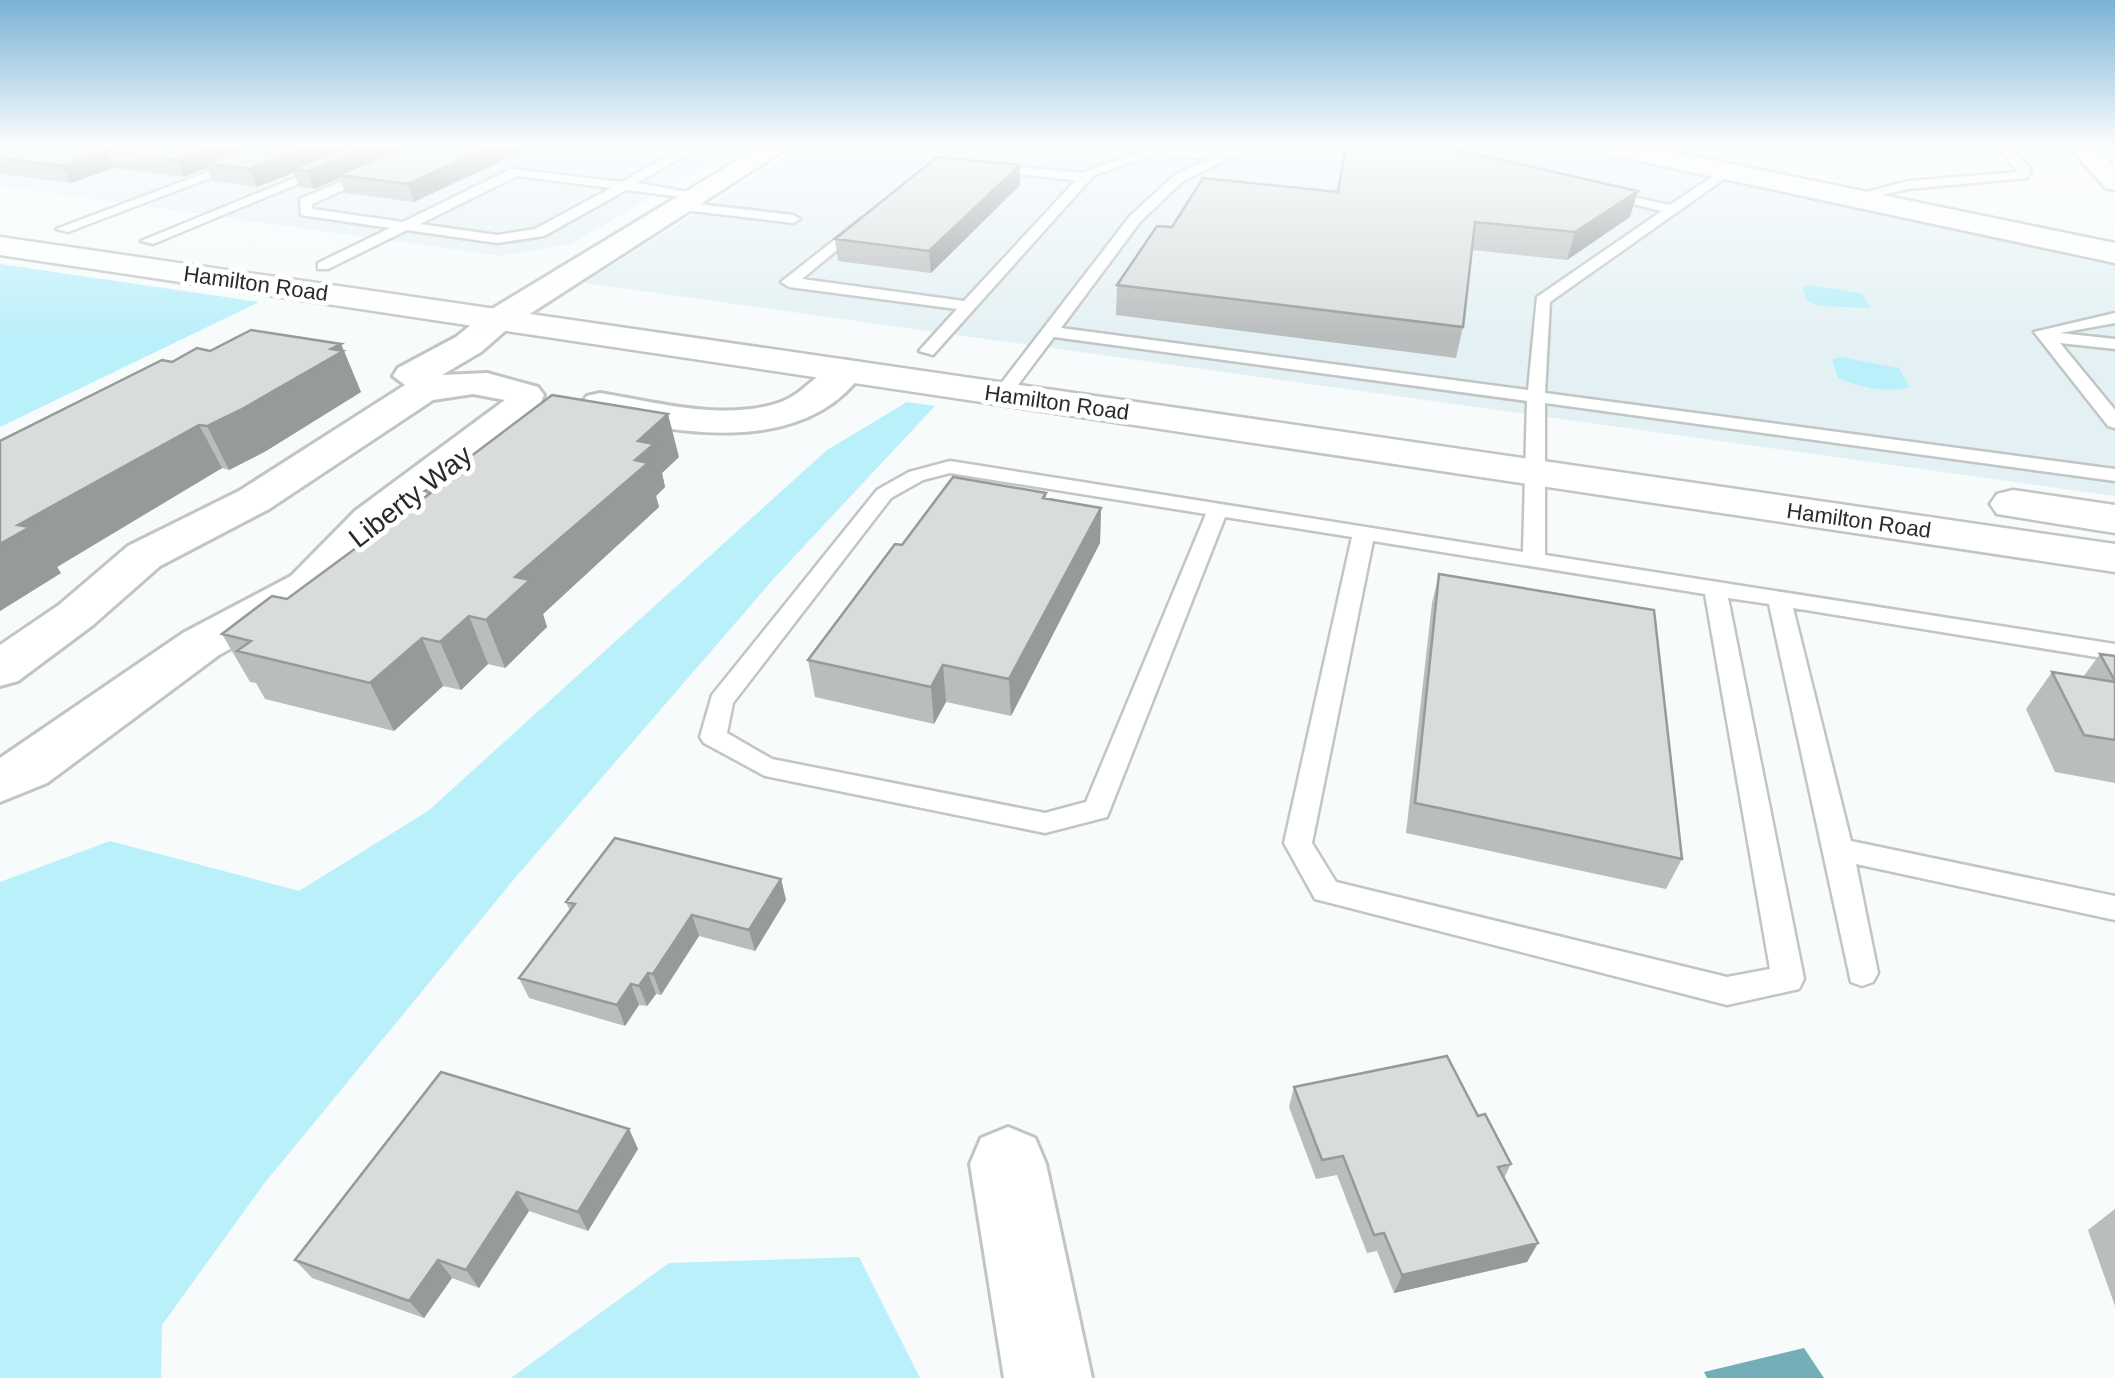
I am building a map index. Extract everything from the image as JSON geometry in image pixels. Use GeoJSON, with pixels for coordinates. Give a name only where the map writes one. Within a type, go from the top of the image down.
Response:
{"type":"FeatureCollection","features":[{"type":"Feature","properties":{"kind":"main road"},"geometry":{"type":"LineString","coordinates":[[1946,209],[2115,253]]}},
{"type":"Feature","properties":{"kind":"main road","name":"Hamilton Road"},"geometry":{"type":"LineString","coordinates":[[0,220],[927,351],[1013,380]]}},
{"type":"Feature","properties":{"kind":"main road","name":"Hamilton Road"},"geometry":{"type":"LineString","coordinates":[[0,246],[846,372],[1013,380],[1535,436],[2115,519]]}},
{"type":"Feature","properties":{"kind":"main road","name":"Hamilton Road"},"geometry":{"type":"LineString","coordinates":[[1535,436],[2115,558]]}},
{"type":"Feature","properties":{"kind":"street"},"geometry":{"type":"LineString","coordinates":[[0,668],[76,615],[144,556],[254,500],[499,319],[675,209]]}},
{"type":"Feature","properties":{"kind":"street"},"geometry":{"type":"LineString","coordinates":[[782,412],[806,366]]}},
{"type":"Feature","properties":{"kind":"street"},"geometry":{"type":"LineString","coordinates":[[416,384],[476,383],[549,398],[731,422],[782,412],[836,386],[846,372]]}},
{"type":"Feature","properties":{"kind":"street","name":"Liberty Way"},"geometry":{"type":"LineString","coordinates":[[0,782],[28,769],[201,644],[308,586],[370,520],[523,406],[549,398]]}},
{"type":"Feature","properties":{"kind":"street"},"geometry":{"type":"LineString","coordinates":[[1008,1164],[1048,1378]]}},
{"type":"Feature","properties":{"kind":"lane"},"geometry":{"type":"LineString","coordinates":[[63,229],[119,209]]}},
{"type":"Feature","properties":{"kind":"lane"},"geometry":{"type":"LineString","coordinates":[[148,241],[227,209]]}},
{"type":"Feature","properties":{"kind":"lane"},"geometry":{"type":"LineString","coordinates":[[306,209],[497,239],[540,233],[583,209]]}},
{"type":"Feature","properties":{"kind":"lane"},"geometry":{"type":"LineString","coordinates":[[322,266],[439,209]]}},
{"type":"Feature","properties":{"kind":"lane"},"geometry":{"type":"LineString","coordinates":[[737,209],[792,220]]}},
{"type":"Feature","properties":{"kind":"lane"},"geometry":{"type":"LineString","coordinates":[[878,209],[789,282],[968,306]]}},
{"type":"Feature","properties":{"kind":"lane"},"geometry":{"type":"LineString","coordinates":[[927,351],[1056,209]]}},
{"type":"Feature","properties":{"kind":"lane"},"geometry":{"type":"LineString","coordinates":[[1013,380],[1146,209]]}},
{"type":"Feature","properties":{"kind":"lane"},"geometry":{"type":"LineString","coordinates":[[1534,559],[1542,300],[1672,209]]}},
{"type":"Feature","properties":{"kind":"lane"},"geometry":{"type":"LineString","coordinates":[[2115,318],[2042,332],[2115,422]]}},
{"type":"Feature","properties":{"kind":"lane"},"geometry":{"type":"LineString","coordinates":[[1048,331],[1535,436],[2115,475]]}},
{"type":"Feature","properties":{"kind":"lane"},"geometry":{"type":"LineString","coordinates":[[2046,337],[2115,344]]}},
{"type":"Feature","properties":{"kind":"lane"},"geometry":{"type":"LineString","coordinates":[[1218,509],[1096,810],[1045,823],[765,767],[713,737],[722,701],[884,494],[916,476],[950,467],[1218,509],[1364,532],[2115,652]]}},
{"type":"Feature","properties":{"kind":"lane"},"geometry":{"type":"LineString","coordinates":[[1364,532],[1298,842],[1326,891],[1727,991],[1788,979],[1715,588]]}},
{"type":"Feature","properties":{"kind":"lane"},"geometry":{"type":"LineString","coordinates":[[1779,599],[1838,849],[1862,973]]}},
{"type":"Feature","properties":{"kind":"lane"},"geometry":{"type":"LineString","coordinates":[[1838,849],[2115,908]]}},
{"type":"Feature","properties":{"kind":"shaded area"},"geometry":{"type":"Polygon","coordinates":[[[167,209],[631,209],[571,244],[501,256],[167,209]]]}},
{"type":"Feature","properties":{"kind":"shaded area"},"geometry":{"type":"Polygon","coordinates":[[[702,209],[1887,209],[2115,259],[2115,496],[584,283],[702,209]]]}},
{"type":"Feature","properties":{"kind":"shaded area"},"geometry":{"type":"Polygon","coordinates":[[[0,264],[259,302],[0,427],[0,264]]]}},
{"type":"Feature","properties":{"kind":"shaded area"},"geometry":{"type":"Polygon","coordinates":[[[1802,287],[1862,293],[1870,308],[1819,306],[1807,301],[1802,287]]]}},
{"type":"Feature","properties":{"kind":"shaded area"},"geometry":{"type":"Polygon","coordinates":[[[1840,357],[1899,368],[1910,387],[1874,388],[1838,378],[1832,360],[1840,357]]]}},
{"type":"Feature","properties":{"kind":"shaded area"},"geometry":{"type":"Polygon","coordinates":[[[907,402],[935,406],[777,575],[515,878],[263,1185],[162,1325],[161,1378],[0,1378],[0,882],[110,841],[299,891],[428,811],[827,450],[907,402]]]}},
{"type":"Feature","properties":{"kind":"shaded area"},"geometry":{"type":"Polygon","coordinates":[[[859,1257],[920,1378],[511,1378],[669,1263],[859,1257]]]}},
{"type":"Feature","properties":{"kind":"shaded area"},"geometry":{"type":"Polygon","coordinates":[[[1804,1348],[1824,1378],[1707,1378],[1704,1372],[1804,1348]]]}},
{"type":"Feature","properties":{"kind":"building"},"geometry":{"type":"Polygon","coordinates":[[[872,209],[973,209],[929,251],[835,239],[872,209]]]}},
{"type":"Feature","properties":{"kind":"building"},"geometry":{"type":"Polygon","coordinates":[[[1183,209],[1610,209],[1575,232],[1475,222],[1463,327],[1117,285],[1157,226],[1172,227],[1183,209]]]}},
{"type":"Feature","properties":{"kind":"building"},"geometry":{"type":"Polygon","coordinates":[[[251,330],[341,344],[331,349],[343,351],[244,408],[207,426],[199,425],[18,525],[30,527],[0,544],[0,441],[162,360],[172,362],[197,348],[210,351],[251,330]]]}},
{"type":"Feature","properties":{"kind":"building"},"geometry":{"type":"Polygon","coordinates":[[[552,395],[668,414],[638,441],[654,444],[635,460],[648,463],[515,577],[530,580],[486,620],[469,616],[440,642],[422,638],[370,683],[237,651],[251,641],[222,634],[272,596],[287,599],[432,492],[425,491],[552,395]]]}},
{"type":"Feature","properties":{"kind":"building"},"geometry":{"type":"Polygon","coordinates":[[[953,477],[1046,493],[1043,498],[1101,508],[1009,679],[943,665],[931,687],[808,660],[895,544],[902,545],[953,477]]]}},
{"type":"Feature","properties":{"kind":"building"},"geometry":{"type":"Polygon","coordinates":[[[1439,574],[1654,610],[1682,859],[1415,803],[1439,574]]]}},
{"type":"Feature","properties":{"kind":"building"},"geometry":{"type":"Polygon","coordinates":[[[2100,654],[2115,656],[2115,681],[2100,654]]]}},
{"type":"Feature","properties":{"kind":"building"},"geometry":{"type":"Polygon","coordinates":[[[2052,672],[2115,682],[2115,740],[2084,735],[2052,672]]]}},
{"type":"Feature","properties":{"kind":"building"},"geometry":{"type":"Polygon","coordinates":[[[615,838],[781,879],[749,930],[692,915],[653,974],[648,973],[639,986],[631,984],[617,1005],[519,978],[575,904],[566,902],[615,838]]]}},
{"type":"Feature","properties":{"kind":"building"},"geometry":{"type":"Polygon","coordinates":[[[1447,1056],[1478,1116],[1485,1114],[1511,1164],[1498,1167],[1538,1243],[1402,1275],[1384,1233],[1374,1235],[1343,1156],[1322,1160],[1294,1087],[1447,1056]]]}},
{"type":"Feature","properties":{"kind":"building"},"geometry":{"type":"Polygon","coordinates":[[[441,1072],[629,1129],[578,1212],[517,1192],[466,1270],[438,1260],[409,1301],[295,1260],[441,1072]]]}}]}
